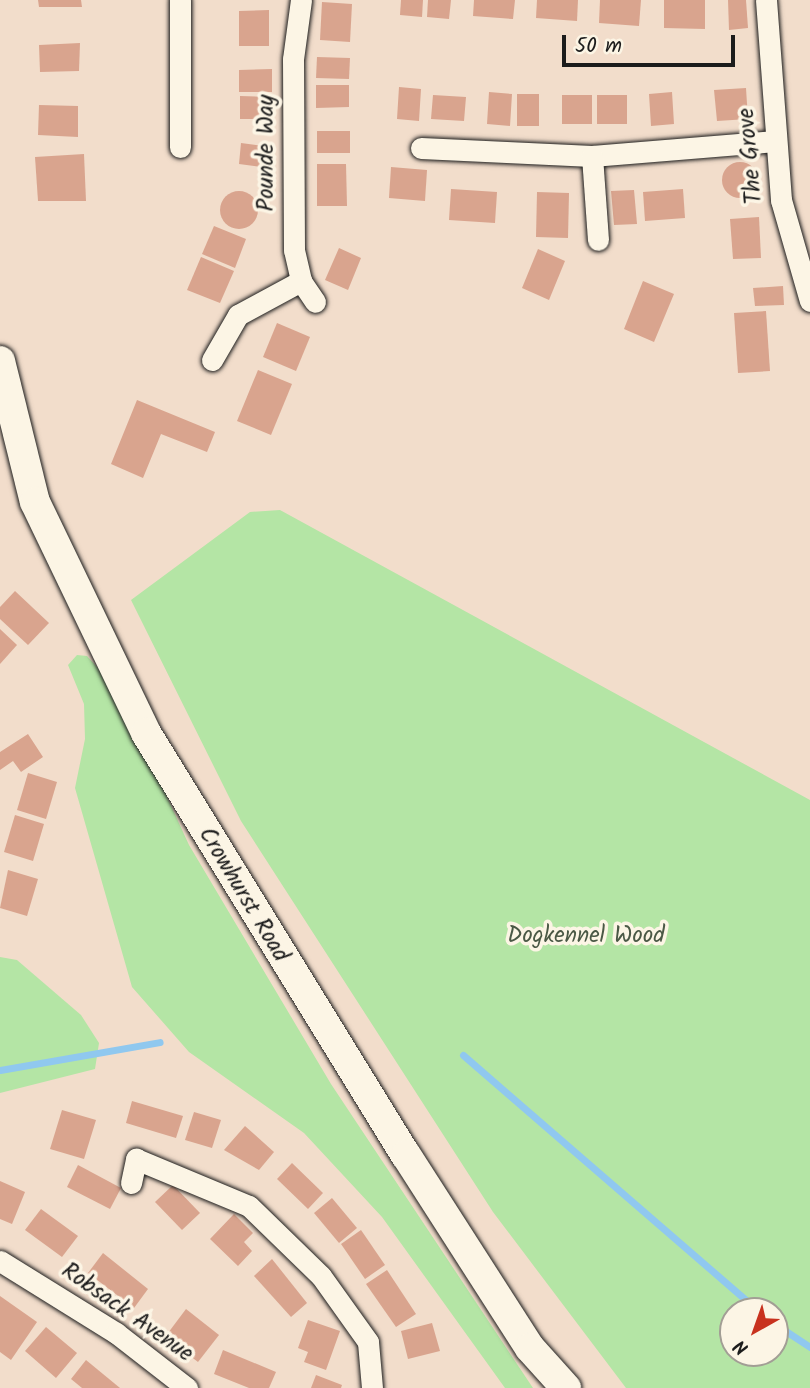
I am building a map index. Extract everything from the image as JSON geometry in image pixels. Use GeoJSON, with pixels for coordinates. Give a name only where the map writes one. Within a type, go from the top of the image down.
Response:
{"type":"FeatureCollection","features":[{"type":"Feature","properties":{"kind":"main road","name":"Crowhurst Road"},"geometry":{"type":"LineString","coordinates":[[0,361],[35,502],[146,733],[406,1156],[530,1348],[566,1388]]}},
{"type":"Feature","properties":{"kind":"street"},"geometry":{"type":"LineString","coordinates":[[180,0],[180,147]]}},
{"type":"Feature","properties":{"kind":"street","name":"Pounde Way"},"geometry":{"type":"LineString","coordinates":[[301,0],[293,72],[294,250],[301,281],[315,302]]}},
{"type":"Feature","properties":{"kind":"street","name":"The Grove"},"geometry":{"type":"LineString","coordinates":[[766,0],[775,141],[786,236],[808,277],[810,301]]}},
{"type":"Feature","properties":{"kind":"street"},"geometry":{"type":"LineString","coordinates":[[421,148],[592,156],[775,141]]}},
{"type":"Feature","properties":{"kind":"street"},"geometry":{"type":"LineString","coordinates":[[592,156],[598,240]]}},
{"type":"Feature","properties":{"kind":"street"},"geometry":{"type":"LineString","coordinates":[[212,360],[238,315],[301,281]]}},
{"type":"Feature","properties":{"kind":"street"},"geometry":{"type":"LineString","coordinates":[[131,1183],[136,1159],[249,1206],[321,1276],[368,1342],[372,1388]]}},
{"type":"Feature","properties":{"kind":"street","name":"Robsack Avenue"},"geometry":{"type":"LineString","coordinates":[[0,1261],[116,1333],[187,1388]]}},
{"type":"Feature","properties":{"kind":"green space","name":"Dogkennel Wood"},"geometry":{"type":"Polygon","coordinates":[[[280,510],[810,800],[810,1388],[626,1388],[493,1212],[241,821],[131,600],[250,512],[280,510]]]}},
{"type":"Feature","properties":{"kind":"green space"},"geometry":{"type":"Polygon","coordinates":[[[77,655],[87,656],[118,690],[189,845],[331,1084],[533,1388],[505,1388],[382,1217],[304,1133],[189,1052],[132,987],[75,788],[85,739],[84,704],[68,665],[77,655]]]}},
{"type":"Feature","properties":{"kind":"green space"},"geometry":{"type":"Polygon","coordinates":[[[0,957],[17,960],[81,1015],[99,1043],[95,1069],[0,1093],[0,957]]]}},
{"type":"Feature","properties":{"kind":"building"},"geometry":{"type":"Polygon","coordinates":[[[38,0],[81,0],[82,7],[39,7],[38,0]]]}},
{"type":"Feature","properties":{"kind":"building"},"geometry":{"type":"Polygon","coordinates":[[[401,0],[423,0],[422,17],[400,15],[401,0]]]}},
{"type":"Feature","properties":{"kind":"building"},"geometry":{"type":"Polygon","coordinates":[[[428,0],[451,0],[449,19],[427,17],[428,0]]]}},
{"type":"Feature","properties":{"kind":"building"},"geometry":{"type":"Polygon","coordinates":[[[474,0],[515,0],[513,19],[473,16],[474,0]]]}},
{"type":"Feature","properties":{"kind":"building"},"geometry":{"type":"Polygon","coordinates":[[[537,0],[578,0],[577,21],[536,18],[537,0]]]}},
{"type":"Feature","properties":{"kind":"building"},"geometry":{"type":"Polygon","coordinates":[[[600,0],[641,0],[639,26],[599,23],[600,0]]]}},
{"type":"Feature","properties":{"kind":"building"},"geometry":{"type":"Polygon","coordinates":[[[664,0],[705,0],[705,29],[664,28],[664,0]]]}},
{"type":"Feature","properties":{"kind":"building"},"geometry":{"type":"Polygon","coordinates":[[[728,0],[746,0],[748,28],[729,30],[728,0]]]}},
{"type":"Feature","properties":{"kind":"building"},"geometry":{"type":"Polygon","coordinates":[[[322,2],[352,4],[350,42],[320,40],[322,2]]]}},
{"type":"Feature","properties":{"kind":"building"},"geometry":{"type":"Polygon","coordinates":[[[269,10],[269,46],[239,46],[239,11],[269,10]]]}},
{"type":"Feature","properties":{"kind":"building"},"geometry":{"type":"Polygon","coordinates":[[[80,43],[79,71],[40,72],[39,45],[80,43]]]}},
{"type":"Feature","properties":{"kind":"building"},"geometry":{"type":"Polygon","coordinates":[[[317,57],[350,58],[349,79],[316,78],[317,57]]]}},
{"type":"Feature","properties":{"kind":"building"},"geometry":{"type":"Polygon","coordinates":[[[272,69],[272,92],[239,92],[239,70],[272,69]]]}},
{"type":"Feature","properties":{"kind":"building"},"geometry":{"type":"Polygon","coordinates":[[[316,85],[349,85],[349,107],[316,108],[316,85]]]}},
{"type":"Feature","properties":{"kind":"building"},"geometry":{"type":"Polygon","coordinates":[[[399,87],[421,89],[419,121],[397,119],[399,87]]]}},
{"type":"Feature","properties":{"kind":"building"},"geometry":{"type":"Polygon","coordinates":[[[746,88],[748,119],[717,121],[714,90],[746,88]]]}},
{"type":"Feature","properties":{"kind":"building"},"geometry":{"type":"Polygon","coordinates":[[[489,92],[512,94],[510,126],[487,124],[489,92]]]}},
{"type":"Feature","properties":{"kind":"building"},"geometry":{"type":"Polygon","coordinates":[[[672,92],[674,124],[651,126],[649,94],[672,92]]]}},
{"type":"Feature","properties":{"kind":"building"},"geometry":{"type":"Polygon","coordinates":[[[517,94],[539,94],[539,126],[517,126],[517,94]]]}},
{"type":"Feature","properties":{"kind":"building"},"geometry":{"type":"Polygon","coordinates":[[[433,95],[466,97],[464,121],[431,119],[433,95]]]}},
{"type":"Feature","properties":{"kind":"building"},"geometry":{"type":"Polygon","coordinates":[[[562,95],[592,95],[592,124],[562,124],[562,95]]]}},
{"type":"Feature","properties":{"kind":"building"},"geometry":{"type":"Polygon","coordinates":[[[597,95],[627,95],[627,124],[597,124],[597,95]]]}},
{"type":"Feature","properties":{"kind":"building"},"geometry":{"type":"Polygon","coordinates":[[[240,96],[272,97],[272,119],[240,119],[240,96]]]}},
{"type":"Feature","properties":{"kind":"building"},"geometry":{"type":"Polygon","coordinates":[[[39,105],[78,106],[78,137],[38,135],[39,105]]]}},
{"type":"Feature","properties":{"kind":"building"},"geometry":{"type":"Polygon","coordinates":[[[317,131],[350,131],[350,153],[317,153],[317,131]]]}},
{"type":"Feature","properties":{"kind":"building"},"geometry":{"type":"Polygon","coordinates":[[[241,143],[271,147],[269,168],[239,164],[241,143]]]}},
{"type":"Feature","properties":{"kind":"building"},"geometry":{"type":"Polygon","coordinates":[[[84,154],[86,201],[38,201],[35,157],[84,154]]]}},
{"type":"Feature","properties":{"kind":"building"},"geometry":{"type":"Polygon","coordinates":[[[740,162],[753,167],[758,180],[753,193],[740,198],[727,193],[722,180],[727,167],[740,162]]]}},
{"type":"Feature","properties":{"kind":"building"},"geometry":{"type":"Polygon","coordinates":[[[317,164],[346,164],[347,206],[317,206],[317,164]]]}},
{"type":"Feature","properties":{"kind":"building"},"geometry":{"type":"Polygon","coordinates":[[[391,167],[427,170],[425,201],[389,198],[391,167]]]}},
{"type":"Feature","properties":{"kind":"building"},"geometry":{"type":"Polygon","coordinates":[[[451,189],[497,192],[495,223],[449,220],[451,189]]]}},
{"type":"Feature","properties":{"kind":"building"},"geometry":{"type":"Polygon","coordinates":[[[683,189],[685,218],[645,221],[643,192],[683,189]]]}},
{"type":"Feature","properties":{"kind":"building"},"geometry":{"type":"Polygon","coordinates":[[[634,190],[637,224],[614,225],[611,191],[634,190]]]}},
{"type":"Feature","properties":{"kind":"building"},"geometry":{"type":"Polygon","coordinates":[[[239,191],[252,197],[258,210],[252,223],[239,229],[226,223],[220,210],[226,197],[239,191]]]}},
{"type":"Feature","properties":{"kind":"building"},"geometry":{"type":"Polygon","coordinates":[[[537,192],[569,193],[568,238],[536,237],[537,192]]]}},
{"type":"Feature","properties":{"kind":"building"},"geometry":{"type":"Polygon","coordinates":[[[759,217],[761,258],[733,259],[730,219],[759,217]]]}},
{"type":"Feature","properties":{"kind":"building"},"geometry":{"type":"Polygon","coordinates":[[[214,226],[246,239],[235,268],[202,254],[214,226]]]}},
{"type":"Feature","properties":{"kind":"building"},"geometry":{"type":"Polygon","coordinates":[[[339,248],[361,258],[348,290],[325,280],[339,248]]]}},
{"type":"Feature","properties":{"kind":"building"},"geometry":{"type":"Polygon","coordinates":[[[538,249],[565,261],[549,300],[522,288],[538,249]]]}},
{"type":"Feature","properties":{"kind":"building"},"geometry":{"type":"Polygon","coordinates":[[[201,257],[234,271],[220,303],[187,290],[201,257]]]}},
{"type":"Feature","properties":{"kind":"building"},"geometry":{"type":"Polygon","coordinates":[[[643,281],[674,294],[654,342],[624,329],[643,281]]]}},
{"type":"Feature","properties":{"kind":"building"},"geometry":{"type":"Polygon","coordinates":[[[783,286],[784,305],[755,306],[753,288],[783,286]]]}},
{"type":"Feature","properties":{"kind":"building"},"geometry":{"type":"Polygon","coordinates":[[[766,311],[770,371],[738,373],[734,313],[766,311]]]}},
{"type":"Feature","properties":{"kind":"building"},"geometry":{"type":"Polygon","coordinates":[[[277,323],[310,337],[296,371],[263,357],[277,323]]]}},
{"type":"Feature","properties":{"kind":"building"},"geometry":{"type":"Polygon","coordinates":[[[258,370],[292,384],[271,435],[237,421],[258,370]]]}},
{"type":"Feature","properties":{"kind":"building"},"geometry":{"type":"Polygon","coordinates":[[[137,400],[215,432],[207,452],[161,434],[143,478],[111,464],[137,400]]]}},
{"type":"Feature","properties":{"kind":"building"},"geometry":{"type":"Polygon","coordinates":[[[15,591],[49,623],[28,645],[0,619],[0,607],[15,591]]]}},
{"type":"Feature","properties":{"kind":"building"},"geometry":{"type":"Polygon","coordinates":[[[0,629],[17,645],[0,664],[0,629]]]}},
{"type":"Feature","properties":{"kind":"building"},"geometry":{"type":"Polygon","coordinates":[[[28,734],[43,757],[21,772],[13,761],[0,770],[0,752],[28,734]]]}},
{"type":"Feature","properties":{"kind":"building"},"geometry":{"type":"Polygon","coordinates":[[[28,773],[57,782],[46,819],[17,810],[28,773]]]}},
{"type":"Feature","properties":{"kind":"building"},"geometry":{"type":"Polygon","coordinates":[[[15,815],[44,824],[33,861],[4,852],[15,815]]]}},
{"type":"Feature","properties":{"kind":"building"},"geometry":{"type":"Polygon","coordinates":[[[8,870],[38,879],[27,916],[0,908],[8,870]]]}},
{"type":"Feature","properties":{"kind":"building"},"geometry":{"type":"Polygon","coordinates":[[[132,1101],[183,1116],[176,1138],[126,1123],[132,1101]]]}},
{"type":"Feature","properties":{"kind":"building"},"geometry":{"type":"Polygon","coordinates":[[[62,1110],[96,1120],[84,1159],[50,1149],[62,1110]]]}},
{"type":"Feature","properties":{"kind":"building"},"geometry":{"type":"Polygon","coordinates":[[[194,1112],[221,1120],[212,1148],[185,1140],[194,1112]]]}},
{"type":"Feature","properties":{"kind":"building"},"geometry":{"type":"Polygon","coordinates":[[[245,1126],[274,1152],[259,1170],[224,1150],[245,1126]]]}},
{"type":"Feature","properties":{"kind":"building"},"geometry":{"type":"Polygon","coordinates":[[[292,1163],[323,1193],[308,1209],[277,1179],[292,1163]]]}},
{"type":"Feature","properties":{"kind":"building"},"geometry":{"type":"Polygon","coordinates":[[[78,1165],[121,1188],[110,1209],[67,1187],[78,1165]]]}},
{"type":"Feature","properties":{"kind":"building"},"geometry":{"type":"Polygon","coordinates":[[[0,1181],[25,1192],[12,1224],[0,1219],[0,1181]]]}},
{"type":"Feature","properties":{"kind":"building"},"geometry":{"type":"Polygon","coordinates":[[[173,1185],[200,1213],[182,1230],[155,1202],[173,1185]]]}},
{"type":"Feature","properties":{"kind":"building"},"geometry":{"type":"Polygon","coordinates":[[[332,1198],[357,1228],[339,1243],[314,1213],[332,1198]]]}},
{"type":"Feature","properties":{"kind":"building"},"geometry":{"type":"Polygon","coordinates":[[[41,1209],[78,1236],[62,1257],[25,1230],[41,1209]]]}},
{"type":"Feature","properties":{"kind":"building"},"geometry":{"type":"Polygon","coordinates":[[[234,1214],[253,1233],[244,1242],[252,1251],[238,1266],[210,1239],[234,1214]]]}},
{"type":"Feature","properties":{"kind":"building"},"geometry":{"type":"Polygon","coordinates":[[[361,1230],[385,1265],[365,1279],[341,1244],[361,1230]]]}},
{"type":"Feature","properties":{"kind":"building"},"geometry":{"type":"Polygon","coordinates":[[[103,1253],[148,1289],[134,1308],[88,1273],[103,1253]]]}},
{"type":"Feature","properties":{"kind":"building"},"geometry":{"type":"Polygon","coordinates":[[[272,1259],[307,1303],[291,1317],[254,1276],[272,1259]]]}},
{"type":"Feature","properties":{"kind":"building"},"geometry":{"type":"Polygon","coordinates":[[[387,1270],[416,1314],[396,1327],[366,1284],[387,1270]]]}},
{"type":"Feature","properties":{"kind":"building"},"geometry":{"type":"Polygon","coordinates":[[[0,1296],[37,1322],[11,1360],[0,1352],[0,1296]]]}},
{"type":"Feature","properties":{"kind":"building"},"geometry":{"type":"Polygon","coordinates":[[[186,1309],[219,1335],[198,1362],[165,1337],[186,1309]]]}},
{"type":"Feature","properties":{"kind":"building"},"geometry":{"type":"Polygon","coordinates":[[[308,1320],[340,1331],[326,1370],[304,1362],[308,1352],[298,1348],[308,1320]]]}},
{"type":"Feature","properties":{"kind":"building"},"geometry":{"type":"Polygon","coordinates":[[[432,1323],[440,1351],[408,1359],[401,1331],[432,1323]]]}},
{"type":"Feature","properties":{"kind":"building"},"geometry":{"type":"Polygon","coordinates":[[[46,1327],[77,1353],[56,1378],[25,1351],[46,1327]]]}},
{"type":"Feature","properties":{"kind":"building"},"geometry":{"type":"Polygon","coordinates":[[[223,1350],[276,1372],[269,1388],[249,1388],[214,1374],[223,1350]]]}},
{"type":"Feature","properties":{"kind":"building"},"geometry":{"type":"Polygon","coordinates":[[[86,1360],[120,1388],[82,1388],[71,1379],[86,1360]]]}},
{"type":"Feature","properties":{"kind":"building"},"geometry":{"type":"Polygon","coordinates":[[[316,1375],[342,1385],[341,1388],[311,1388],[316,1375]]]}},
{"type":"Feature","properties":{"kind":"waterway"},"geometry":{"type":"LineString","coordinates":[[0,1070],[160,1042]]}},
{"type":"Feature","properties":{"kind":"waterway"},"geometry":{"type":"LineString","coordinates":[[463,1055],[743,1297]]}},
{"type":"Feature","properties":{"kind":"waterway"},"geometry":{"type":"LineString","coordinates":[[789,1333],[810,1347]]}}]}
